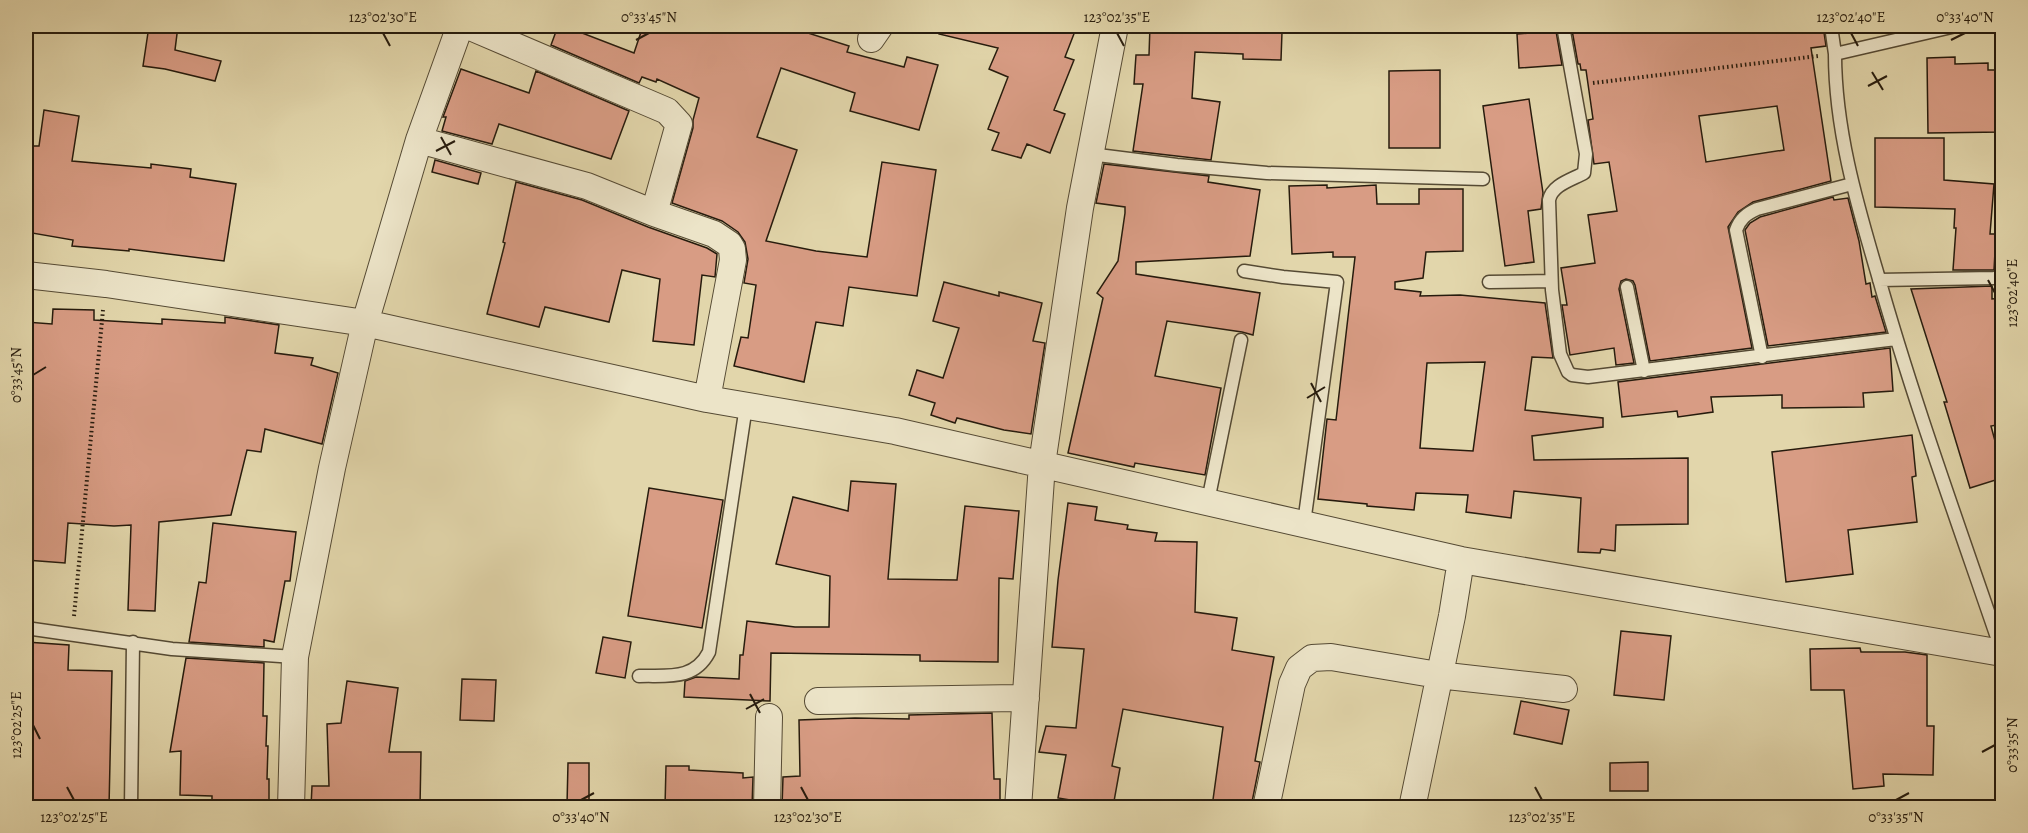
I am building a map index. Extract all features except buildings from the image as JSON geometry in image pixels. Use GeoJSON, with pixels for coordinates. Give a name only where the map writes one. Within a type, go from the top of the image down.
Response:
{"type":"FeatureCollection","features":[{"type":"Feature","properties":{"kind":"street"},"geometry":{"type":"LineString","coordinates":[[291,807],[295,657],[332,468],[365,323],[419,140],[460,26]]}},
{"type":"Feature","properties":{"kind":"street"},"geometry":{"type":"LineString","coordinates":[[468,26],[667,111],[679,124],[654,213]]}},
{"type":"Feature","properties":{"kind":"street"},"geometry":{"type":"LineString","coordinates":[[1018,807],[1042,464],[1090,154],[1115,26]]}},
{"type":"Feature","properties":{"kind":"street"},"geometry":{"type":"LineString","coordinates":[[419,140],[587,186],[714,234],[729,244],[733,260],[707,399]]}},
{"type":"Feature","properties":{"kind":"street"},"geometry":{"type":"LineString","coordinates":[[26,275],[105,284],[365,323],[707,399],[895,430],[1461,560],[2002,652]]}},
{"type":"Feature","properties":{"kind":"street"},"geometry":{"type":"LineString","coordinates":[[1412,807],[1452,615],[1461,560]]}},
{"type":"Feature","properties":{"kind":"street"},"geometry":{"type":"LineString","coordinates":[[1273,806],[1292,684],[1299,668],[1312,658],[1331,657],[1438,675],[1564,689]]}},
{"type":"Feature","properties":{"kind":"street"},"geometry":{"type":"LineString","coordinates":[[818,700],[1026,698]]}},
{"type":"Feature","properties":{"kind":"street"},"geometry":{"type":"LineString","coordinates":[[767,807],[769,717]]}},
{"type":"Feature","properties":{"kind":"lane"},"geometry":{"type":"LineString","coordinates":[[1563,26],[1586,154],[1584,173],[1554,188],[1548,200],[1551,280],[1560,354],[1568,372],[1577,377],[1588,377],[1896,339]]}},
{"type":"Feature","properties":{"kind":"lane"},"geometry":{"type":"LineString","coordinates":[[1831,26],[1835,84],[1852,184],[1896,339],[2002,652]]}},
{"type":"Feature","properties":{"kind":"lane"},"geometry":{"type":"LineString","coordinates":[[1834,54],[1956,26]]}},
{"type":"Feature","properties":{"kind":"lane"},"geometry":{"type":"LineString","coordinates":[[1090,154],[1266,173],[1483,179]]}},
{"type":"Feature","properties":{"kind":"lane"},"geometry":{"type":"LineString","coordinates":[[1761,357],[1736,230],[1739,224],[1743,217],[1757,210],[1852,184]]}},
{"type":"Feature","properties":{"kind":"lane"},"geometry":{"type":"LineString","coordinates":[[1244,271],[1336,282],[1304,523]]}},
{"type":"Feature","properties":{"kind":"lane"},"geometry":{"type":"LineString","coordinates":[[1879,280],[2002,276]]}},
{"type":"Feature","properties":{"kind":"lane"},"geometry":{"type":"LineString","coordinates":[[1489,282],[1551,280]]}},
{"type":"Feature","properties":{"kind":"lane"},"geometry":{"type":"LineString","coordinates":[[1627,287],[1644,371]]}},
{"type":"Feature","properties":{"kind":"lane"},"geometry":{"type":"LineString","coordinates":[[1208,501],[1240,340]]}},
{"type":"Feature","properties":{"kind":"lane"},"geometry":{"type":"LineString","coordinates":[[639,676],[686,675],[703,664],[709,652],[746,406]]}},
{"type":"Feature","properties":{"kind":"lane"},"geometry":{"type":"LineString","coordinates":[[26,628],[172,649],[295,657]]}},
{"type":"Feature","properties":{"kind":"lane"},"geometry":{"type":"LineString","coordinates":[[131,807],[133,642]]}},
{"type":"Feature","properties":{"kind":"path"},"geometry":{"type":"LineString","coordinates":[[1574,85],[1834,54]]}},
{"type":"Feature","properties":{"kind":"path"},"geometry":{"type":"LineString","coordinates":[[73,635],[105,284]]}}]}
